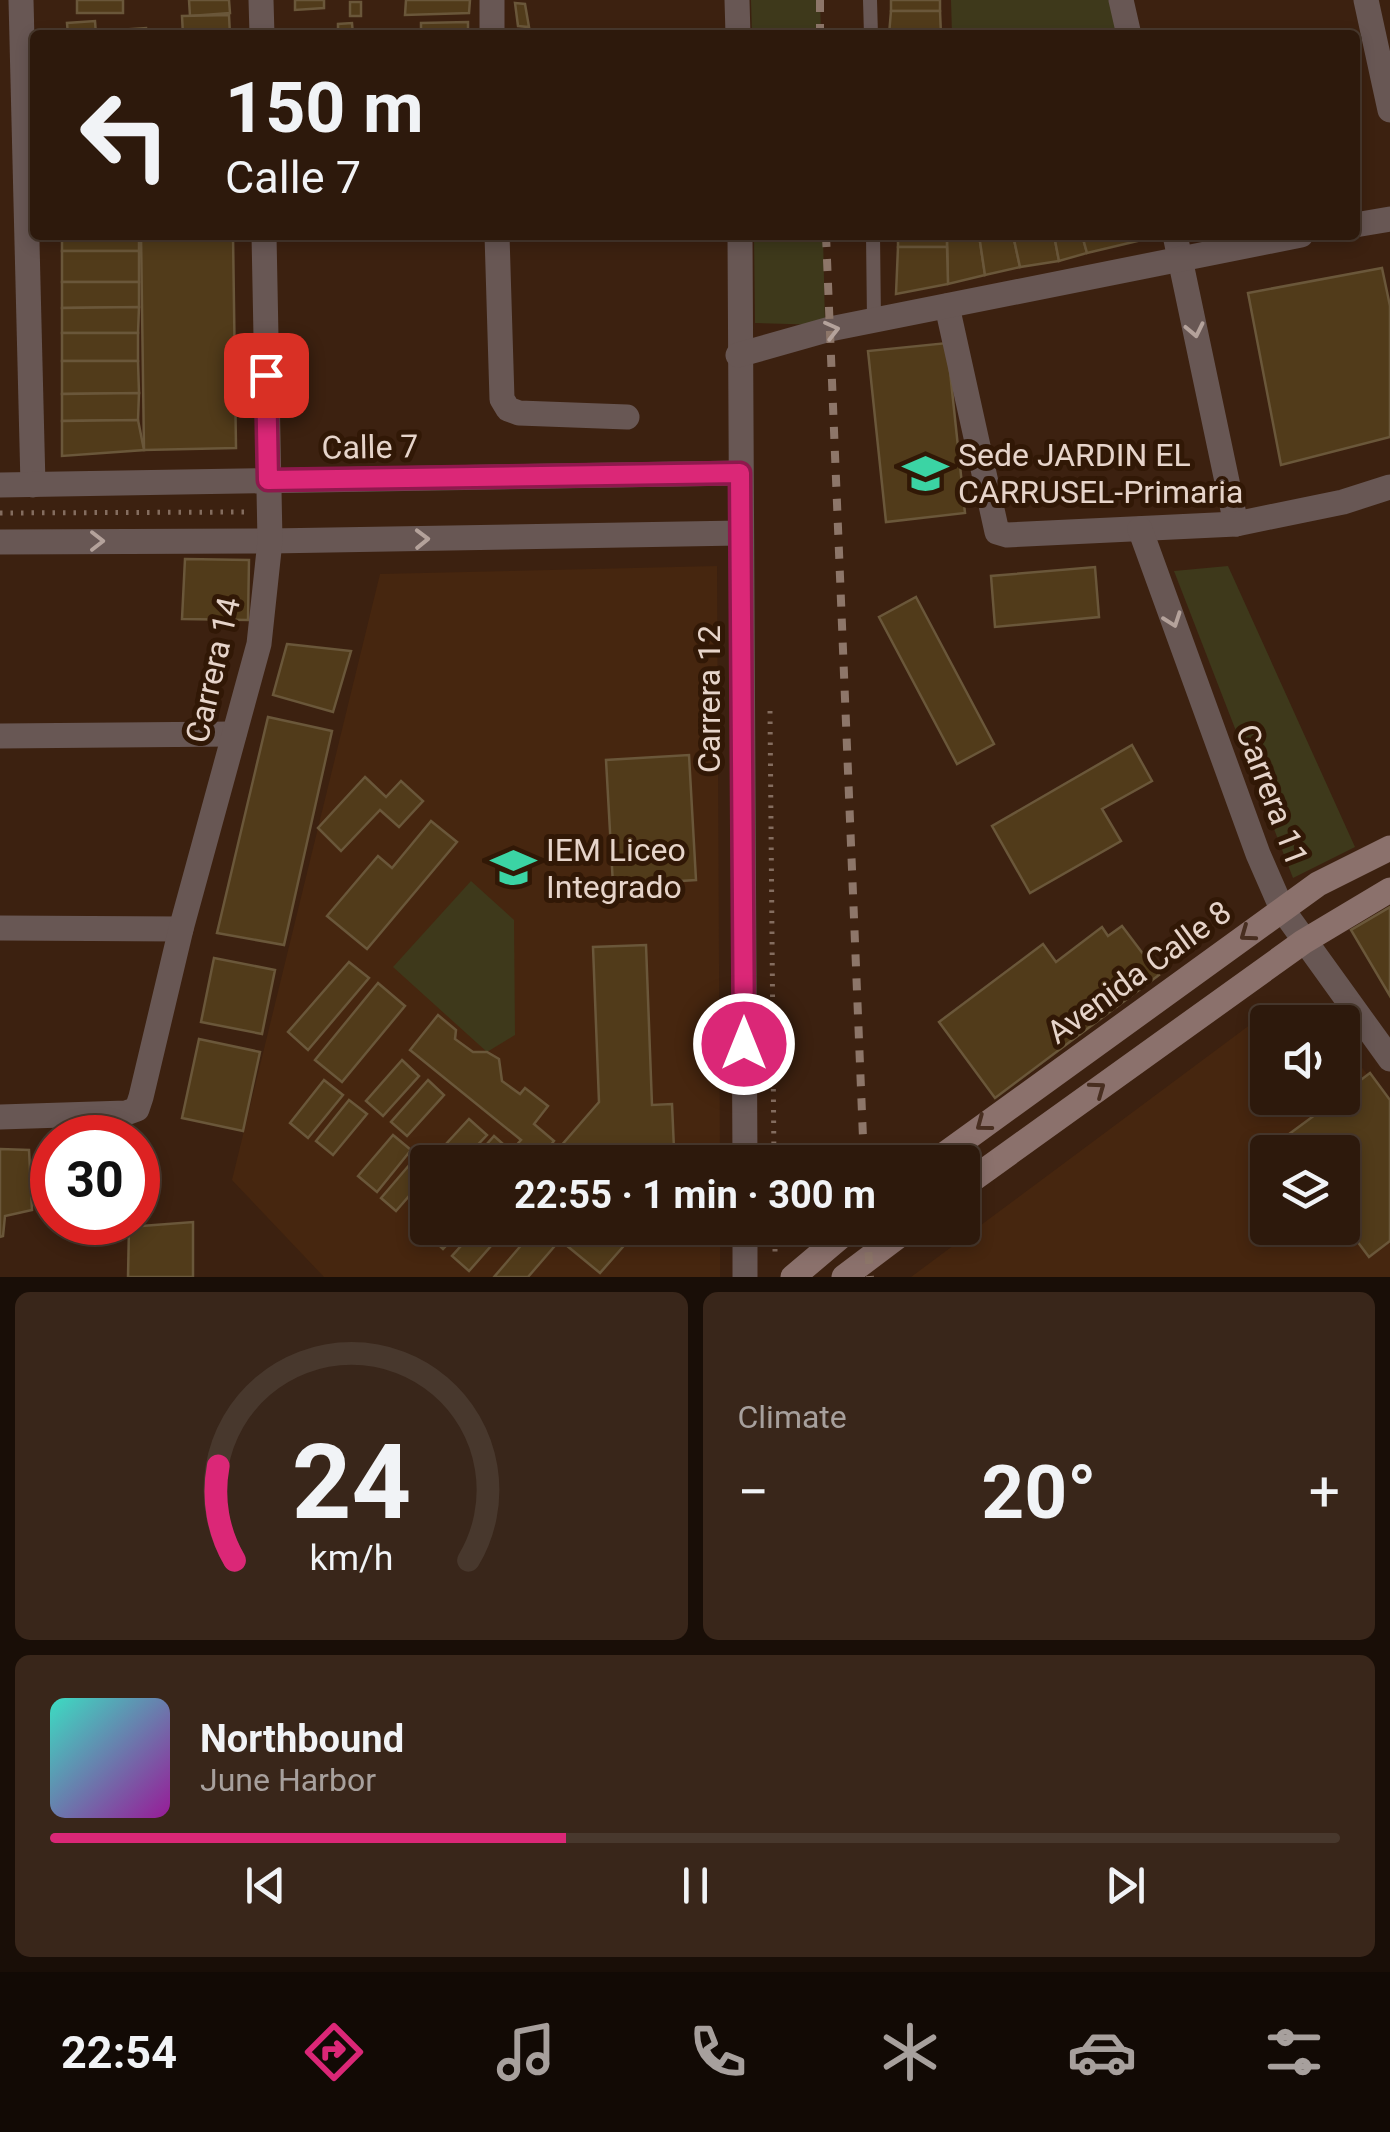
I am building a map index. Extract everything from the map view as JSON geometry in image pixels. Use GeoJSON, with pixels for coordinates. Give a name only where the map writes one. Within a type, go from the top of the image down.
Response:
{"type":"FeatureCollection","features":[{"type":"Feature","properties":{"kind":"main road","name":"Avenida Calle 8"},"geometry":{"type":"LineString","coordinates":[[957,1145],[1318,884],[1390,848]]}},
{"type":"Feature","properties":{"kind":"main road"},"geometry":{"type":"LineString","coordinates":[[980,1174],[1303,942],[1390,890]]}},
{"type":"Feature","properties":{"kind":"main road"},"geometry":{"type":"LineString","coordinates":[[784,1275],[827,1245]]}},
{"type":"Feature","properties":{"kind":"main road"},"geometry":{"type":"LineString","coordinates":[[844,1277],[886,1245]]}},
{"type":"Feature","properties":{"kind":"street"},"geometry":{"type":"LineString","coordinates":[[21,0],[30,178]]}},
{"type":"Feature","properties":{"kind":"street"},"geometry":{"type":"LineString","coordinates":[[261,0],[262,30]]}},
{"type":"Feature","properties":{"kind":"street"},"geometry":{"type":"LineString","coordinates":[[492,0],[492,30]]}},
{"type":"Feature","properties":{"kind":"street"},"geometry":{"type":"LineString","coordinates":[[737,0],[738,30]]}},
{"type":"Feature","properties":{"kind":"street"},"geometry":{"type":"LineString","coordinates":[[1120,0],[1127,30]]}},
{"type":"Feature","properties":{"kind":"street"},"geometry":{"type":"LineString","coordinates":[[1366,0],[1390,110]]}},
{"type":"Feature","properties":{"kind":"street"},"geometry":{"type":"LineString","coordinates":[[1360,224],[1390,219]]}},
{"type":"Feature","properties":{"kind":"street"},"geometry":{"type":"LineString","coordinates":[[31,240],[33,485]]}},
{"type":"Feature","properties":{"kind":"street","name":"Carrera 14"},"geometry":{"type":"LineString","coordinates":[[0,1116],[126,1113],[138,1109],[181,929],[259,644],[270,541],[264,240]]}},
{"type":"Feature","properties":{"kind":"street"},"geometry":{"type":"LineString","coordinates":[[497,240],[502,399],[508,409],[519,414],[627,417]]}},
{"type":"Feature","properties":{"kind":"street","name":"Carrera 12"},"geometry":{"type":"LineString","coordinates":[[740,240],[744,1145]]}},
{"type":"Feature","properties":{"kind":"street"},"geometry":{"type":"LineString","coordinates":[[738,355],[874,320],[948,306],[1177,246],[1245,240]]}},
{"type":"Feature","properties":{"kind":"street"},"geometry":{"type":"LineString","coordinates":[[1177,246],[1236,524]]}},
{"type":"Feature","properties":{"kind":"street"},"geometry":{"type":"LineString","coordinates":[[948,306],[997,532],[1008,535],[1236,524],[1343,502],[1390,486]]}},
{"type":"Feature","properties":{"kind":"street","name":"Calle 7"},"geometry":{"type":"LineString","coordinates":[[0,485],[740,473]]}},
{"type":"Feature","properties":{"kind":"street","name":"Carrera 11"},"geometry":{"type":"LineString","coordinates":[[1140,529],[1282,909],[1390,1060]]}},
{"type":"Feature","properties":{"kind":"street"},"geometry":{"type":"LineString","coordinates":[[0,542],[740,533]]}},
{"type":"Feature","properties":{"kind":"street"},"geometry":{"type":"LineString","coordinates":[[0,736],[234,734]]}},
{"type":"Feature","properties":{"kind":"street"},"geometry":{"type":"LineString","coordinates":[[0,928],[181,929]]}},
{"type":"Feature","properties":{"kind":"street"},"geometry":{"type":"LineString","coordinates":[[745,1245],[745,1277]]}},
{"type":"Feature","properties":{"kind":"lane"},"geometry":{"type":"LineString","coordinates":[[870,0],[871,30]]}},
{"type":"Feature","properties":{"kind":"lane"},"geometry":{"type":"LineString","coordinates":[[873,240],[874,320]]}},
{"type":"Feature","properties":{"kind":"path"},"geometry":{"type":"LineString","coordinates":[[0,514],[252,512]]}},
{"type":"Feature","properties":{"kind":"path"},"geometry":{"type":"LineString","coordinates":[[770,693],[774,1145]]}},
{"type":"Feature","properties":{"kind":"path"},"geometry":{"type":"LineString","coordinates":[[778,1245],[784,1275]]}},
{"type":"Feature","properties":{"kind":"shaded area"},"geometry":{"type":"Polygon","coordinates":[[[751,0],[820,0],[821,30],[752,30],[751,0]]]}},
{"type":"Feature","properties":{"kind":"shaded area"},"geometry":{"type":"Polygon","coordinates":[[[951,0],[1115,0],[1122,30],[952,30],[951,0]]]}},
{"type":"Feature","properties":{"kind":"shaded area"},"geometry":{"type":"Polygon","coordinates":[[[754,240],[823,240],[825,325],[755,323],[754,240]]]}},
{"type":"Feature","properties":{"kind":"shaded area","name":"IEM Liceo Integrado"},"geometry":{"type":"Polygon","coordinates":[[[717,566],[720,1145],[410,1145],[410,1245],[720,1245],[720,1277],[324,1277],[232,1180],[380,574],[717,566]]]}},
{"type":"Feature","properties":{"kind":"shaded area"},"geometry":{"type":"Polygon","coordinates":[[[1228,566],[1355,847],[1293,878],[1174,571],[1228,566]]]}},
{"type":"Feature","properties":{"kind":"shaded area"},"geometry":{"type":"Polygon","coordinates":[[[471,881],[514,920],[515,1035],[487,1052],[393,967],[471,881]]]}},
{"type":"Feature","properties":{"kind":"shaded area"},"geometry":{"type":"Polygon","coordinates":[[[1250,1025],[1250,1115],[1360,1115],[1360,1065],[1390,1104],[1390,1277],[911,1277],[954,1245],[980,1245],[980,1226],[1250,1025]]]}},
{"type":"Feature","properties":{"kind":"building"},"geometry":{"type":"Polygon","coordinates":[[[77,0],[123,0],[123,13],[77,13],[77,0]]]}},
{"type":"Feature","properties":{"kind":"building"},"geometry":{"type":"Polygon","coordinates":[[[189,0],[229,0],[230,13],[190,16],[189,0]]]}},
{"type":"Feature","properties":{"kind":"building"},"geometry":{"type":"Polygon","coordinates":[[[295,0],[324,0],[324,8],[295,10],[295,0]]]}},
{"type":"Feature","properties":{"kind":"building"},"geometry":{"type":"Polygon","coordinates":[[[406,0],[470,0],[469,13],[405,15],[406,0]]]}},
{"type":"Feature","properties":{"kind":"building"},"geometry":{"type":"Polygon","coordinates":[[[891,0],[940,0],[940,11],[891,11],[891,0]]]}},
{"type":"Feature","properties":{"kind":"building"},"geometry":{"type":"Polygon","coordinates":[[[350,2],[361,2],[361,16],[350,16],[350,2]]]}},
{"type":"Feature","properties":{"kind":"building"},"geometry":{"type":"Polygon","coordinates":[[[515,3],[525,4],[529,27],[518,26],[515,3]]]}},
{"type":"Feature","properties":{"kind":"building"},"geometry":{"type":"Polygon","coordinates":[[[891,11],[940,11],[941,30],[889,30],[891,11]]]}},
{"type":"Feature","properties":{"kind":"building"},"geometry":{"type":"Polygon","coordinates":[[[229,15],[230,30],[183,30],[182,16],[229,15]]]}},
{"type":"Feature","properties":{"kind":"building"},"geometry":{"type":"Polygon","coordinates":[[[95,21],[96,30],[68,30],[67,23],[95,21]]]}},
{"type":"Feature","properties":{"kind":"building"},"geometry":{"type":"Polygon","coordinates":[[[468,22],[468,30],[421,30],[421,23],[468,22]]]}},
{"type":"Feature","properties":{"kind":"building"},"geometry":{"type":"Polygon","coordinates":[[[352,23],[353,30],[338,30],[338,24],[352,23]]]}},
{"type":"Feature","properties":{"kind":"building"},"geometry":{"type":"Polygon","coordinates":[[[62,240],[139,240],[139,251],[62,251],[62,240]]]}},
{"type":"Feature","properties":{"kind":"building"},"geometry":{"type":"Polygon","coordinates":[[[141,240],[233,240],[236,448],[144,450],[141,240]]]}},
{"type":"Feature","properties":{"kind":"building"},"geometry":{"type":"Polygon","coordinates":[[[898,240],[947,240],[947,247],[898,247],[898,240]]]}},
{"type":"Feature","properties":{"kind":"building"},"geometry":{"type":"Polygon","coordinates":[[[947,240],[980,240],[985,275],[948,284],[947,240]]]}},
{"type":"Feature","properties":{"kind":"building"},"geometry":{"type":"Polygon","coordinates":[[[980,240],[1014,240],[1020,267],[985,275],[980,240]]]}},
{"type":"Feature","properties":{"kind":"building"},"geometry":{"type":"Polygon","coordinates":[[[1014,240],[1055,240],[1059,261],[1020,267],[1014,240]]]}},
{"type":"Feature","properties":{"kind":"building"},"geometry":{"type":"Polygon","coordinates":[[[1055,240],[1083,240],[1087,253],[1059,261],[1055,240]]]}},
{"type":"Feature","properties":{"kind":"building"},"geometry":{"type":"Polygon","coordinates":[[[1083,240],[1142,240],[1087,253],[1083,240]]]}},
{"type":"Feature","properties":{"kind":"building"},"geometry":{"type":"Polygon","coordinates":[[[898,247],[947,247],[948,284],[896,294],[898,247]]]}},
{"type":"Feature","properties":{"kind":"building"},"geometry":{"type":"Polygon","coordinates":[[[62,251],[139,251],[139,282],[62,282],[62,251]]]}},
{"type":"Feature","properties":{"kind":"building"},"geometry":{"type":"Polygon","coordinates":[[[1382,268],[1390,306],[1390,437],[1281,465],[1248,293],[1382,268]]]}},
{"type":"Feature","properties":{"kind":"building"},"geometry":{"type":"Polygon","coordinates":[[[62,282],[139,282],[139,307],[62,308],[62,282]]]}},
{"type":"Feature","properties":{"kind":"building"},"geometry":{"type":"Polygon","coordinates":[[[139,307],[138,333],[62,333],[62,308],[139,307]]]}},
{"type":"Feature","properties":{"kind":"building"},"geometry":{"type":"Polygon","coordinates":[[[62,333],[138,333],[138,361],[62,361],[62,333]]]}},
{"type":"Feature","properties":{"kind":"building"},"geometry":{"type":"Polygon","coordinates":[[[947,343],[965,513],[886,522],[868,351],[947,343]]]}},
{"type":"Feature","properties":{"kind":"building"},"geometry":{"type":"Polygon","coordinates":[[[62,361],[138,361],[139,393],[62,394],[62,361]]]}},
{"type":"Feature","properties":{"kind":"building"},"geometry":{"type":"Polygon","coordinates":[[[139,393],[138,420],[62,421],[62,394],[139,393]]]}},
{"type":"Feature","properties":{"kind":"building"},"geometry":{"type":"Polygon","coordinates":[[[138,420],[144,450],[62,456],[62,421],[138,420]]]}},
{"type":"Feature","properties":{"kind":"building"},"geometry":{"type":"Polygon","coordinates":[[[185,559],[249,560],[248,620],[182,619],[185,559]]]}},
{"type":"Feature","properties":{"kind":"building"},"geometry":{"type":"Polygon","coordinates":[[[1095,567],[1099,617],[995,627],[991,576],[1095,567]]]}},
{"type":"Feature","properties":{"kind":"building"},"geometry":{"type":"Polygon","coordinates":[[[916,597],[994,744],[957,764],[879,617],[916,597]]]}},
{"type":"Feature","properties":{"kind":"building"},"geometry":{"type":"Polygon","coordinates":[[[287,644],[351,651],[333,712],[273,695],[287,644]]]}},
{"type":"Feature","properties":{"kind":"building"},"geometry":{"type":"Polygon","coordinates":[[[268,717],[332,731],[284,945],[217,933],[268,717]]]}},
{"type":"Feature","properties":{"kind":"building"},"geometry":{"type":"Polygon","coordinates":[[[1132,745],[1152,781],[1102,809],[1121,841],[1030,893],[992,826],[1132,745]]]}},
{"type":"Feature","properties":{"kind":"building"},"geometry":{"type":"Polygon","coordinates":[[[689,755],[696,880],[613,885],[606,760],[689,755]]]}},
{"type":"Feature","properties":{"kind":"building"},"geometry":{"type":"Polygon","coordinates":[[[365,777],[386,797],[401,781],[423,801],[399,827],[380,810],[341,851],[318,828],[365,777]]]}},
{"type":"Feature","properties":{"kind":"building"},"geometry":{"type":"Polygon","coordinates":[[[431,821],[457,842],[367,949],[327,916],[378,856],[392,868],[431,821]]]}},
{"type":"Feature","properties":{"kind":"building"},"geometry":{"type":"Polygon","coordinates":[[[1390,907],[1390,996],[1351,930],[1390,907]]]}},
{"type":"Feature","properties":{"kind":"building"},"geometry":{"type":"Polygon","coordinates":[[[1122,926],[1159,975],[995,1098],[939,1022],[1043,944],[1056,962],[1102,927],[1108,936],[1122,926]]]}},
{"type":"Feature","properties":{"kind":"building"},"geometry":{"type":"Polygon","coordinates":[[[646,945],[652,1105],[672,1104],[674,1145],[562,1145],[599,1102],[593,947],[646,945]]]}},
{"type":"Feature","properties":{"kind":"building"},"geometry":{"type":"Polygon","coordinates":[[[214,958],[275,970],[262,1034],[201,1022],[214,958]]]}},
{"type":"Feature","properties":{"kind":"building"},"geometry":{"type":"Polygon","coordinates":[[[349,962],[369,978],[308,1050],[288,1032],[349,962]]]}},
{"type":"Feature","properties":{"kind":"building"},"geometry":{"type":"Polygon","coordinates":[[[378,983],[405,1006],[342,1082],[315,1060],[378,983]]]}},
{"type":"Feature","properties":{"kind":"building"},"geometry":{"type":"Polygon","coordinates":[[[438,1015],[456,1030],[455,1039],[473,1052],[487,1052],[499,1059],[502,1081],[520,1094],[525,1088],[548,1106],[534,1124],[554,1141],[551,1145],[516,1145],[521,1140],[410,1050],[438,1015]]]}},
{"type":"Feature","properties":{"kind":"building"},"geometry":{"type":"Polygon","coordinates":[[[199,1039],[260,1052],[243,1131],[182,1118],[199,1039]]]}},
{"type":"Feature","properties":{"kind":"building"},"geometry":{"type":"Polygon","coordinates":[[[402,1060],[419,1076],[383,1116],[366,1101],[402,1060]]]}},
{"type":"Feature","properties":{"kind":"building"},"geometry":{"type":"Polygon","coordinates":[[[1370,1073],[1390,1100],[1390,1241],[1369,1257],[1360,1245],[1360,1135],[1288,1135],[1315,1115],[1360,1115],[1360,1080],[1370,1073]]]}},
{"type":"Feature","properties":{"kind":"building"},"geometry":{"type":"Polygon","coordinates":[[[324,1080],[343,1095],[308,1138],[290,1123],[324,1080]]]}},
{"type":"Feature","properties":{"kind":"building"},"geometry":{"type":"Polygon","coordinates":[[[428,1080],[444,1095],[407,1136],[391,1122],[428,1080]]]}},
{"type":"Feature","properties":{"kind":"building"},"geometry":{"type":"Polygon","coordinates":[[[349,1100],[367,1114],[333,1155],[316,1141],[349,1100]]]}},
{"type":"Feature","properties":{"kind":"building"},"geometry":{"type":"Polygon","coordinates":[[[469,1119],[487,1135],[477,1145],[445,1145],[469,1119]]]}},
{"type":"Feature","properties":{"kind":"building"},"geometry":{"type":"Polygon","coordinates":[[[393,1135],[410,1149],[377,1192],[358,1176],[393,1135]]]}},
{"type":"Feature","properties":{"kind":"building"},"geometry":{"type":"Polygon","coordinates":[[[494,1136],[504,1145],[486,1145],[494,1136]]]}},
{"type":"Feature","properties":{"kind":"building"},"geometry":{"type":"Polygon","coordinates":[[[0,1149],[29,1150],[30,1210],[5,1216],[0,1237],[0,1149]]]}},
{"type":"Feature","properties":{"kind":"building"},"geometry":{"type":"Polygon","coordinates":[[[410,1164],[410,1195],[396,1211],[381,1198],[410,1164]]]}},
{"type":"Feature","properties":{"kind":"building"},"geometry":{"type":"Polygon","coordinates":[[[193,1222],[193,1277],[128,1277],[129,1245],[160,1245],[160,1225],[193,1222]]]}},
{"type":"Feature","properties":{"kind":"building"},"geometry":{"type":"Polygon","coordinates":[[[462,1245],[492,1245],[469,1271],[452,1256],[462,1245]]]}},
{"type":"Feature","properties":{"kind":"building"},"geometry":{"type":"Polygon","coordinates":[[[521,1245],[556,1245],[528,1277],[494,1277],[521,1245]]]}},
{"type":"Feature","properties":{"kind":"building"},"geometry":{"type":"Polygon","coordinates":[[[566,1245],[625,1245],[600,1273],[566,1245]]]}},
{"type":"Feature","properties":{"kind":"railway"},"geometry":{"type":"LineString","coordinates":[[820,0],[820,30]]}},
{"type":"Feature","properties":{"kind":"railway"},"geometry":{"type":"LineString","coordinates":[[826,240],[863,1145]]}},
{"type":"Feature","properties":{"kind":"railway"},"geometry":{"type":"LineString","coordinates":[[868,1245],[870,1277]]}},
{"type":"Feature","properties":{"kind":"place","name":"Sede JARDIN EL CARRUSEL-Primaria"},"geometry":{"type":"Point","coordinates":[925,473]}},
{"type":"Feature","properties":{"kind":"place","name":"IEM Liceo Integrado"},"geometry":{"type":"Point","coordinates":[513,868]}},
{"type":"Feature","properties":{"kind":"route"},"geometry":{"type":"LineString","coordinates":[[266,375],[268,480],[740,473],[744,1044]]}}]}
